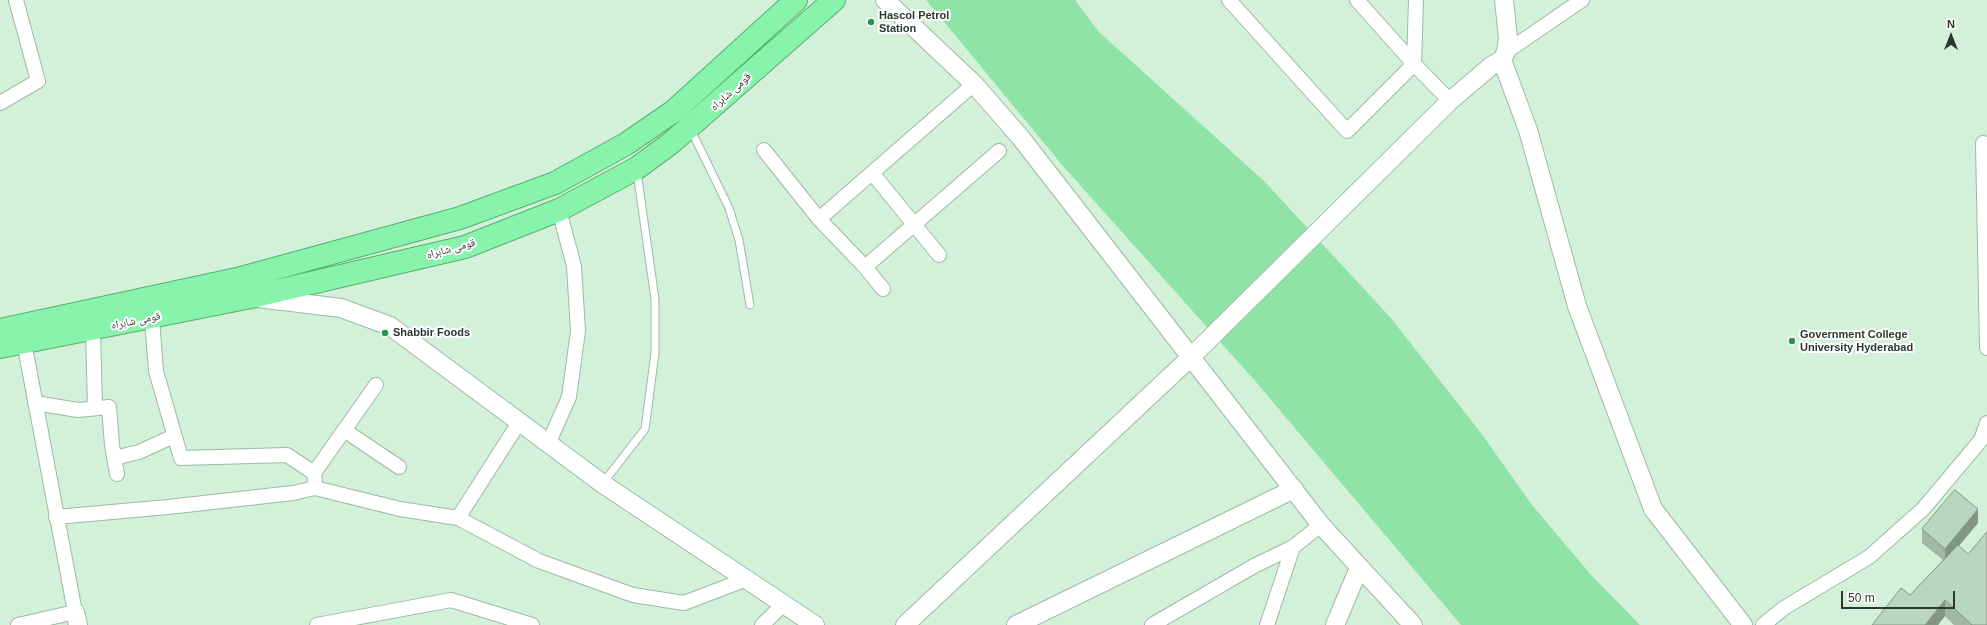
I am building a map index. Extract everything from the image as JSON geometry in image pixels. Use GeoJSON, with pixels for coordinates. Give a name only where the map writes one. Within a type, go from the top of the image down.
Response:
{"type":"FeatureCollection","features":[{"type":"Feature","properties":{"kind":"highway","name":"قومی شاہراہ"},"geometry":{"type":"LineString","coordinates":[[0,330],[237,280],[460,218],[555,183],[626,144],[674,111],[796,0]]}},
{"type":"Feature","properties":{"kind":"highway","name":"قومی شاہراہ"},"geometry":{"type":"LineString","coordinates":[[0,347],[152,318],[251,297],[466,247],[559,210],[637,168],[690,128],[834,0]]}},
{"type":"Feature","properties":{"kind":"highway"},"geometry":{"type":"LineString","coordinates":[[674,111],[690,128]]}},
{"type":"Feature","properties":{"kind":"street"},"geometry":{"type":"LineString","coordinates":[[0,103],[38,81],[16,0]]}},
{"type":"Feature","properties":{"kind":"street"},"geometry":{"type":"LineString","coordinates":[[886,0],[974,84],[1021,138],[1322,525],[1359,568],[1413,625]]}},
{"type":"Feature","properties":{"kind":"street"},"geometry":{"type":"LineString","coordinates":[[1229,0],[1347,131],[1414,64],[1416,0]]}},
{"type":"Feature","properties":{"kind":"street"},"geometry":{"type":"LineString","coordinates":[[1357,0],[1414,64],[1450,101]]}},
{"type":"Feature","properties":{"kind":"street"},"geometry":{"type":"LineString","coordinates":[[1504,0],[1508,38],[1504,56],[1528,130],[1577,306],[1653,509],[1743,625]]}},
{"type":"Feature","properties":{"kind":"street"},"geometry":{"type":"LineString","coordinates":[[905,625],[1191,357],[1450,101],[1504,56],[1582,0]]}},
{"type":"Feature","properties":{"kind":"street"},"geometry":{"type":"LineString","coordinates":[[819,219],[873,174],[974,84]]}},
{"type":"Feature","properties":{"kind":"street"},"geometry":{"type":"LineString","coordinates":[[1983,143],[1987,348]]}},
{"type":"Feature","properties":{"kind":"street"},"geometry":{"type":"LineString","coordinates":[[764,150],[819,219],[865,267],[883,289]]}},
{"type":"Feature","properties":{"kind":"street"},"geometry":{"type":"LineString","coordinates":[[865,267],[999,151]]}},
{"type":"Feature","properties":{"kind":"street"},"geometry":{"type":"LineString","coordinates":[[873,174],[939,255]]}},
{"type":"Feature","properties":{"kind":"street"},"geometry":{"type":"LineString","coordinates":[[549,442],[568,397],[578,331],[574,266],[559,210]]}},
{"type":"Feature","properties":{"kind":"street"},"geometry":{"type":"LineString","coordinates":[[251,297],[341,308],[390,326],[549,442],[603,484],[815,625]]}},
{"type":"Feature","properties":{"kind":"street"},"geometry":{"type":"LineString","coordinates":[[152,318],[156,371],[181,458],[287,455],[314,473]]}},
{"type":"Feature","properties":{"kind":"street"},"geometry":{"type":"LineString","coordinates":[[93,329],[95,408]]}},
{"type":"Feature","properties":{"kind":"street"},"geometry":{"type":"LineString","coordinates":[[18,625],[76,619],[24,342]]}},
{"type":"Feature","properties":{"kind":"street"},"geometry":{"type":"LineString","coordinates":[[315,488],[314,473],[376,385]]}},
{"type":"Feature","properties":{"kind":"street"},"geometry":{"type":"LineString","coordinates":[[35,403],[78,410],[109,407],[117,474]]}},
{"type":"Feature","properties":{"kind":"street"},"geometry":{"type":"LineString","coordinates":[[458,518],[520,421]]}},
{"type":"Feature","properties":{"kind":"street"},"geometry":{"type":"LineString","coordinates":[[1763,625],[1784,608],[1869,557],[1923,509],[1981,440],[1987,423]]}},
{"type":"Feature","properties":{"kind":"street"},"geometry":{"type":"LineString","coordinates":[[344,430],[399,467]]}},
{"type":"Feature","properties":{"kind":"street"},"geometry":{"type":"LineString","coordinates":[[114,458],[139,452],[174,436]]}},
{"type":"Feature","properties":{"kind":"street"},"geometry":{"type":"LineString","coordinates":[[56,517],[168,507],[293,493],[315,488],[400,508],[458,518],[539,561],[633,594],[684,603],[746,579]]}},
{"type":"Feature","properties":{"kind":"street"},"geometry":{"type":"LineString","coordinates":[[1016,625],[1294,489]]}},
{"type":"Feature","properties":{"kind":"street"},"geometry":{"type":"LineString","coordinates":[[1155,624],[1254,566],[1293,547],[1322,525]]}},
{"type":"Feature","properties":{"kind":"street"},"geometry":{"type":"LineString","coordinates":[[1267,625],[1293,547]]}},
{"type":"Feature","properties":{"kind":"street"},"geometry":{"type":"LineString","coordinates":[[1335,625],[1359,568]]}},
{"type":"Feature","properties":{"kind":"street"},"geometry":{"type":"LineString","coordinates":[[317,625],[451,600],[532,625]]}},
{"type":"Feature","properties":{"kind":"street"},"geometry":{"type":"LineString","coordinates":[[762,625],[784,604]]}},
{"type":"Feature","properties":{"kind":"lane"},"geometry":{"type":"LineString","coordinates":[[690,128],[729,208],[738,240],[750,305]]}},
{"type":"Feature","properties":{"kind":"lane"},"geometry":{"type":"LineString","coordinates":[[603,484],[645,429],[655,353],[655,299],[637,168]]}},
{"type":"Feature","properties":{"kind":"shaded area"},"geometry":{"type":"Polygon","coordinates":[[[926,0],[1075,0],[1099,32],[1264,181],[1390,317],[1481,433],[1532,505],[1592,576],[1640,625],[1461,625],[1256,382],[1063,166],[926,0]]]}},
{"type":"Feature","properties":{"kind":"building"},"geometry":{"type":"Polygon","coordinates":[[[1955,490],[1978,509],[1945,549],[1922,529],[1955,490]]]}},
{"type":"Feature","properties":{"kind":"building"},"geometry":{"type":"Polygon","coordinates":[[[1987,532],[1987,625],[1972,625],[1945,600],[1925,625],[1872,625],[1901,588],[1910,595],[1958,545],[1968,554],[1987,532]]]}},
{"type":"Feature","properties":{"kind":"place","name":"Hascol Petrol Station"},"geometry":{"type":"Point","coordinates":[871,22]}},
{"type":"Feature","properties":{"kind":"place","name":"Shabbir Foods"},"geometry":{"type":"Point","coordinates":[385,333]}},
{"type":"Feature","properties":{"kind":"place","name":"Government College University Hyderabad"},"geometry":{"type":"Point","coordinates":[1792,341]}}]}
